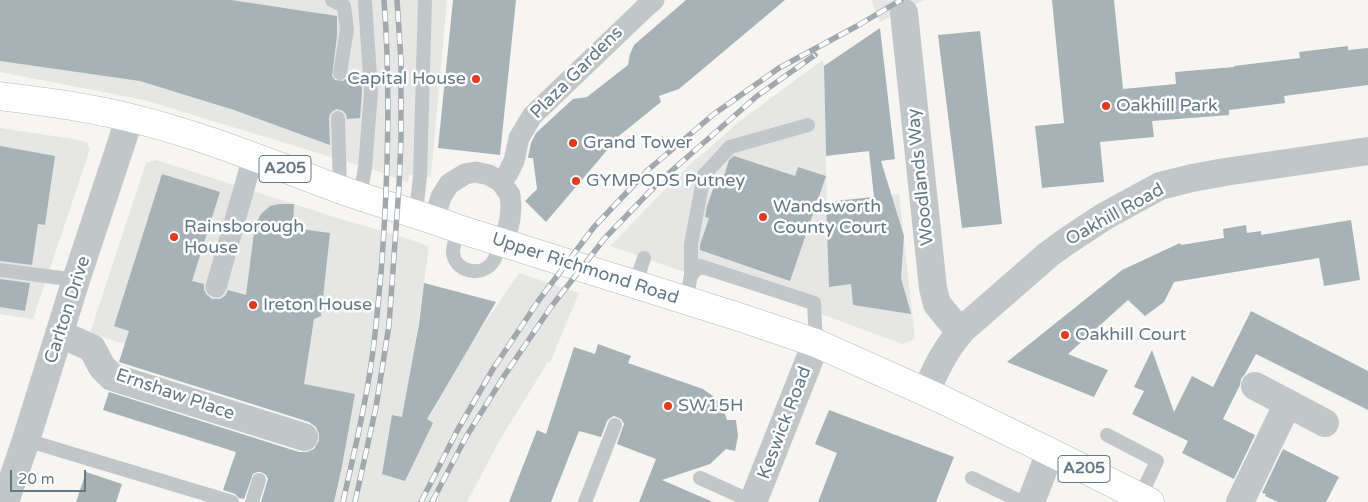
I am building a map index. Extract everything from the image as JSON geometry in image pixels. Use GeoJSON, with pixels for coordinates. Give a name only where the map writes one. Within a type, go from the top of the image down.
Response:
{"type":"FeatureCollection","features":[{"type":"Feature","properties":{"kind":"highway","name":"Upper Richmond Road"},"geometry":{"type":"LineString","coordinates":[[0,96],[86,108],[130,117],[210,141],[350,192],[635,285],[688,288],[926,392],[1050,452],[1142,500]]}},
{"type":"Feature","properties":{"kind":"street","name":"Plaza Gardens"},"geometry":{"type":"LineString","coordinates":[[500,182],[508,173],[514,161],[518,138],[532,116],[654,0]]}},
{"type":"Feature","properties":{"kind":"street","name":"Woodlands Way"},"geometry":{"type":"LineString","coordinates":[[904,13],[933,288],[937,304],[951,321],[963,329]]}},
{"type":"Feature","properties":{"kind":"street","name":"Carlton Drive"},"geometry":{"type":"LineString","coordinates":[[5,502],[130,117]]}},
{"type":"Feature","properties":{"kind":"street","name":"Oakhill Road"},"geometry":{"type":"LineString","coordinates":[[926,392],[932,376],[950,343],[963,329],[1048,254],[1105,216],[1160,186],[1226,172],[1368,151]]}},
{"type":"Feature","properties":{"kind":"street"},"geometry":{"type":"LineString","coordinates":[[216,287],[253,157]]}},
{"type":"Feature","properties":{"kind":"street"},"geometry":{"type":"LineString","coordinates":[[437,221],[441,197],[449,184],[465,174],[476,172],[489,175],[500,182],[510,195],[511,207],[508,228],[500,241]]}},
{"type":"Feature","properties":{"kind":"street","name":"Ernshaw Place"},"geometry":{"type":"LineString","coordinates":[[60,334],[92,348],[102,367],[112,377],[304,437]]}},
{"type":"Feature","properties":{"kind":"street","name":"Keswick Road"},"geometry":{"type":"LineString","coordinates":[[753,502],[816,343]]}},
{"type":"Feature","properties":{"kind":"street"},"geometry":{"type":"LineString","coordinates":[[1255,386],[1325,423]]}},
{"type":"Feature","properties":{"kind":"street"},"geometry":{"type":"LineString","coordinates":[[1240,502],[1288,403]]}},
{"type":"Feature","properties":{"kind":"street"},"geometry":{"type":"LineString","coordinates":[[1031,502],[1050,452]]}},
{"type":"Feature","properties":{"kind":"lane"},"geometry":{"type":"LineString","coordinates":[[332,0],[344,6],[347,29],[340,73]]}},
{"type":"Feature","properties":{"kind":"lane"},"geometry":{"type":"LineString","coordinates":[[425,0],[420,176],[437,221],[458,265],[468,272],[480,271],[491,265],[496,256],[500,241]]}},
{"type":"Feature","properties":{"kind":"lane"},"geometry":{"type":"LineString","coordinates":[[350,192],[365,168],[371,92],[365,2]]}},
{"type":"Feature","properties":{"kind":"lane"},"geometry":{"type":"LineString","coordinates":[[338,118],[350,192]]}},
{"type":"Feature","properties":{"kind":"lane"},"geometry":{"type":"LineString","coordinates":[[688,288],[691,244],[704,175],[730,147],[808,125]]}},
{"type":"Feature","properties":{"kind":"lane"},"geometry":{"type":"LineString","coordinates":[[635,285],[644,258]]}},
{"type":"Feature","properties":{"kind":"lane"},"geometry":{"type":"LineString","coordinates":[[688,288],[700,266],[814,303],[816,343]]}},
{"type":"Feature","properties":{"kind":"lane"},"geometry":{"type":"LineString","coordinates":[[0,270],[76,280]]}},
{"type":"Feature","properties":{"kind":"lane"},"geometry":{"type":"LineString","coordinates":[[585,502],[615,425]]}},
{"type":"Feature","properties":{"kind":"lane"},"geometry":{"type":"LineString","coordinates":[[1108,435],[1157,461],[1142,500]]}},
{"type":"Feature","properties":{"kind":"lane"},"geometry":{"type":"LineString","coordinates":[[26,440],[232,502]]}},
{"type":"Feature","properties":{"kind":"lane"},"geometry":{"type":"LineString","coordinates":[[700,478],[753,502]]}},
{"type":"Feature","properties":{"kind":"lane"},"geometry":{"type":"LineString","coordinates":[[972,478],[1022,502]]}},
{"type":"Feature","properties":{"kind":"lane"},"geometry":{"type":"LineString","coordinates":[[252,502],[259,480]]}},
{"type":"Feature","properties":{"kind":"shaded area"},"geometry":{"type":"Polygon","coordinates":[[[0,0],[447,0],[431,177],[409,175],[408,183],[377,171],[144,100],[0,72],[0,0]]]}},
{"type":"Feature","properties":{"kind":"shaded area"},"geometry":{"type":"Polygon","coordinates":[[[871,0],[924,0],[880,22],[871,0]]]}},
{"type":"Feature","properties":{"kind":"shaded area"},"geometry":{"type":"Polygon","coordinates":[[[822,60],[824,66],[827,214],[842,211],[841,200],[899,194],[915,339],[902,344],[740,284],[678,270],[610,246],[686,168],[740,121],[822,60]]]}},
{"type":"Feature","properties":{"kind":"shaded area"},"geometry":{"type":"Polygon","coordinates":[[[0,128],[87,142],[90,149],[33,319],[0,314],[0,128]]]}},
{"type":"Feature","properties":{"kind":"shaded area"},"geometry":{"type":"Polygon","coordinates":[[[156,160],[429,246],[416,339],[465,354],[519,273],[579,293],[550,363],[548,362],[501,438],[467,502],[305,502],[321,407],[90,333],[146,163],[156,160]]]}},
{"type":"Feature","properties":{"kind":"building"},"geometry":{"type":"Polygon","coordinates":[[[0,0],[231,0],[337,16],[337,36],[332,76],[335,80],[343,81],[347,78],[349,72],[361,72],[360,118],[347,119],[343,111],[337,109],[333,111],[329,118],[330,145],[234,110],[140,81],[0,61],[0,0]]]}},
{"type":"Feature","properties":{"kind":"building","name":"Capital House"},"geometry":{"type":"Polygon","coordinates":[[[453,0],[516,0],[500,155],[438,148],[453,0]]]}},
{"type":"Feature","properties":{"kind":"building"},"geometry":{"type":"Polygon","coordinates":[[[686,0],[785,0],[679,89],[659,96],[661,102],[615,139],[546,222],[525,201],[537,189],[533,158],[528,158],[531,143],[536,133],[573,99],[587,97],[628,65],[634,45],[686,0]]]}},
{"type":"Feature","properties":{"kind":"building"},"geometry":{"type":"Polygon","coordinates":[[[1052,0],[1114,0],[1123,89],[1176,84],[1175,72],[1234,67],[1300,58],[1299,52],[1348,46],[1348,50],[1368,48],[1368,85],[1284,96],[1285,103],[1229,110],[1229,115],[1152,121],[1154,137],[1100,142],[1104,182],[1042,188],[1035,126],[1064,123],[1052,0]]]}},
{"type":"Feature","properties":{"kind":"building"},"geometry":{"type":"Polygon","coordinates":[[[880,28],[895,159],[881,161],[904,236],[901,278],[911,314],[853,305],[851,284],[829,287],[826,202],[874,197],[869,151],[826,156],[824,66],[880,28]]]}},
{"type":"Feature","properties":{"kind":"building"},"geometry":{"type":"Polygon","coordinates":[[[980,31],[1002,224],[962,228],[938,35],[980,31]]]}},
{"type":"Feature","properties":{"kind":"building"},"geometry":{"type":"Polygon","coordinates":[[[0,146],[55,156],[45,225],[38,224],[32,265],[0,261],[0,146]]]}},
{"type":"Feature","properties":{"kind":"building","name":"Wandsworth County Court"},"geometry":{"type":"Polygon","coordinates":[[[734,156],[795,176],[798,167],[826,176],[790,281],[700,250],[709,218],[705,217],[707,206],[717,178],[723,180],[729,160],[734,156]]]}},
{"type":"Feature","properties":{"kind":"building"},"geometry":{"type":"Polygon","coordinates":[[[162,174],[220,192],[192,281],[204,284],[204,290],[212,299],[220,299],[225,296],[228,290],[246,295],[255,225],[261,214],[270,206],[294,204],[293,228],[330,233],[321,316],[314,319],[304,384],[355,394],[334,502],[261,502],[268,479],[261,472],[253,474],[244,499],[239,498],[235,494],[223,490],[236,452],[103,410],[109,392],[299,452],[307,452],[314,449],[319,441],[316,427],[309,422],[119,362],[129,331],[114,326],[162,174]]]}},
{"type":"Feature","properties":{"kind":"building"},"geometry":{"type":"Polygon","coordinates":[[[1351,220],[1360,280],[1324,286],[1319,258],[1174,282],[1164,302],[1145,316],[1128,300],[1068,354],[1108,370],[1094,397],[1007,362],[1122,270],[1180,243],[1181,245],[1224,238],[1223,229],[1246,225],[1247,233],[1261,231],[1261,235],[1351,220]]]}},
{"type":"Feature","properties":{"kind":"building"},"geometry":{"type":"Polygon","coordinates":[[[0,279],[30,283],[25,311],[0,307],[0,279]]]}},
{"type":"Feature","properties":{"kind":"building"},"geometry":{"type":"Polygon","coordinates":[[[424,283],[496,302],[427,419],[433,423],[405,481],[382,474],[392,415],[402,417],[419,324],[424,283]]]}},
{"type":"Feature","properties":{"kind":"building"},"geometry":{"type":"Polygon","coordinates":[[[1251,311],[1368,371],[1368,410],[1256,354],[1241,379],[1240,385],[1223,419],[1255,435],[1234,479],[1182,453],[1188,441],[1132,414],[1144,391],[1134,387],[1152,350],[1174,412],[1192,376],[1213,387],[1251,311]]]}},
{"type":"Feature","properties":{"kind":"building","name":"SW15H"},"geometry":{"type":"Polygon","coordinates":[[[598,344],[631,356],[628,363],[703,389],[722,405],[727,420],[736,420],[738,436],[735,451],[726,449],[710,464],[662,480],[713,502],[639,502],[656,459],[617,444],[624,424],[621,419],[614,416],[607,421],[601,437],[579,431],[551,502],[509,502],[537,430],[546,434],[574,347],[595,354],[598,344]]]}},
{"type":"Feature","properties":{"kind":"building"},"geometry":{"type":"Polygon","coordinates":[[[829,410],[954,457],[936,502],[818,502],[837,453],[815,444],[829,410]]]}},
{"type":"Feature","properties":{"kind":"building"},"geometry":{"type":"Polygon","coordinates":[[[1283,449],[1339,477],[1326,502],[1278,502],[1262,493],[1283,449]]]}},
{"type":"Feature","properties":{"kind":"building"},"geometry":{"type":"Polygon","coordinates":[[[86,472],[122,484],[116,502],[76,502],[86,472]]]}},
{"type":"Feature","properties":{"kind":"railway"},"geometry":{"type":"LineString","coordinates":[[343,502],[370,372],[381,273],[388,136],[384,0]]}},
{"type":"Feature","properties":{"kind":"railway"},"geometry":{"type":"LineString","coordinates":[[355,502],[376,407],[389,325],[401,139],[401,61],[397,0]]}},
{"type":"Feature","properties":{"kind":"railway"},"geometry":{"type":"LineString","coordinates":[[421,502],[457,431],[493,369],[539,300],[594,227],[649,169],[714,114],[779,68],[901,0]]}},
{"type":"Feature","properties":{"kind":"railway"},"geometry":{"type":"LineString","coordinates":[[432,502],[466,437],[504,376],[551,307],[605,238],[660,181],[757,96],[815,55]]}},
{"type":"Feature","properties":{"kind":"place","name":"Capital House"},"geometry":{"type":"Point","coordinates":[476,79]}},
{"type":"Feature","properties":{"kind":"place","name":"Oakhill Park"},"geometry":{"type":"Point","coordinates":[1106,106]}},
{"type":"Feature","properties":{"kind":"place","name":"Grand Tower"},"geometry":{"type":"Point","coordinates":[573,143]}},
{"type":"Feature","properties":{"kind":"place","name":"GYMPODS Putney"},"geometry":{"type":"Point","coordinates":[576,181]}},
{"type":"Feature","properties":{"kind":"place","name":"Wandsworth County Court"},"geometry":{"type":"Point","coordinates":[763,217]}},
{"type":"Feature","properties":{"kind":"place","name":"Rainsborough House"},"geometry":{"type":"Point","coordinates":[174,237]}},
{"type":"Feature","properties":{"kind":"place","name":"Ireton House"},"geometry":{"type":"Point","coordinates":[253,305]}},
{"type":"Feature","properties":{"kind":"place","name":"Oakhill Court"},"geometry":{"type":"Point","coordinates":[1065,335]}},
{"type":"Feature","properties":{"kind":"place","name":"SW15H"},"geometry":{"type":"Point","coordinates":[668,406]}}]}
